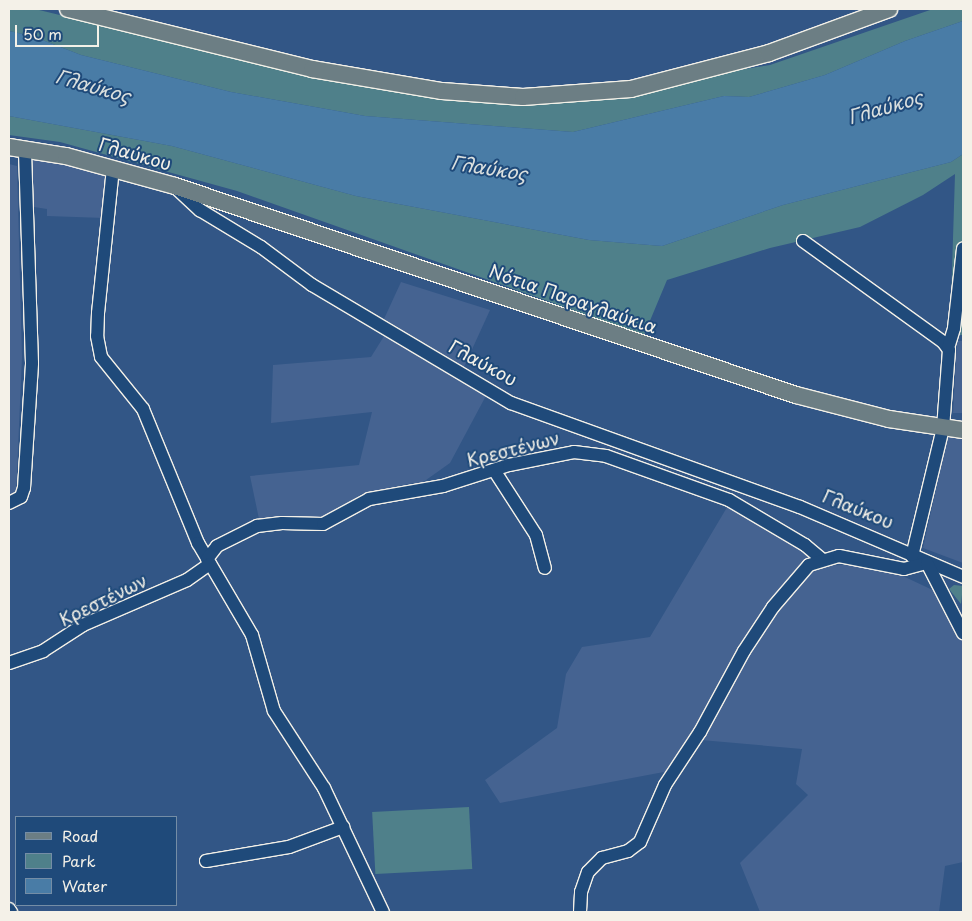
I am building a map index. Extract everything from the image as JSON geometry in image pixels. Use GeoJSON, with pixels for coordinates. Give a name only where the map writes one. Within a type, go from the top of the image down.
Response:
{"type":"FeatureCollection","features":[{"type":"Feature","properties":{"kind":"main road"},"geometry":{"type":"LineString","coordinates":[[68,9],[312,69],[442,91],[523,97],[631,89],[769,53],[889,9]]}},
{"type":"Feature","properties":{"kind":"main road","name":"Γλαύκου"},"geometry":{"type":"LineString","coordinates":[[9,147],[113,168],[175,186]]}},
{"type":"Feature","properties":{"kind":"main road","name":"Νότια Παραγλαύκια"},"geometry":{"type":"LineString","coordinates":[[175,186],[730,375],[861,413],[963,430]]}},
{"type":"Feature","properties":{"kind":"street"},"geometry":{"type":"LineString","coordinates":[[9,503],[21,498],[24,488],[32,363],[25,149]]}},
{"type":"Feature","properties":{"kind":"street"},"geometry":{"type":"LineString","coordinates":[[113,168],[98,313],[99,351],[105,365],[143,410],[208,562],[252,635],[274,711],[320,781],[383,912]]}},
{"type":"Feature","properties":{"kind":"street","name":"Γλαύκου"},"geometry":{"type":"LineString","coordinates":[[175,186],[200,210],[261,247],[312,285],[511,402],[800,507],[963,577]]}},
{"type":"Feature","properties":{"kind":"street"},"geometry":{"type":"LineString","coordinates":[[803,241],[948,348]]}},
{"type":"Feature","properties":{"kind":"street"},"geometry":{"type":"LineString","coordinates":[[912,556],[943,428],[950,360],[948,348],[959,328],[963,249]]}},
{"type":"Feature","properties":{"kind":"street","name":"Κρεστένων"},"geometry":{"type":"LineString","coordinates":[[9,663],[43,651],[83,626],[187,580],[208,562],[217,546],[257,526],[282,523],[324,524],[369,499],[443,486],[494,470],[574,452],[606,456],[729,500],[805,545],[823,560]]}},
{"type":"Feature","properties":{"kind":"street"},"geometry":{"type":"LineString","coordinates":[[494,470],[536,535],[545,568]]}},
{"type":"Feature","properties":{"kind":"street"},"geometry":{"type":"LineString","coordinates":[[580,912],[582,887],[591,868],[602,858],[637,846],[665,785],[700,732],[744,651],[805,568],[823,560],[839,556],[858,558],[904,569],[927,563],[962,626]]}},
{"type":"Feature","properties":{"kind":"street"},"geometry":{"type":"LineString","coordinates":[[206,861],[289,847],[343,827]]}},
{"type":"Feature","properties":{"kind":"street"},"geometry":{"type":"LineString","coordinates":[[9,908],[11,912]]}},
{"type":"Feature","properties":{"kind":"shaded area"},"geometry":{"type":"Polygon","coordinates":[[[32,152],[109,168],[104,218],[47,216],[47,209],[34,207],[32,152]]]}},
{"type":"Feature","properties":{"kind":"shaded area"},"geometry":{"type":"Polygon","coordinates":[[[9,164],[17,166],[22,357],[16,495],[9,495],[9,164]]]}},
{"type":"Feature","properties":{"kind":"shaded area"},"geometry":{"type":"Polygon","coordinates":[[[401,282],[490,310],[464,367],[384,319],[401,282]]]}},
{"type":"Feature","properties":{"kind":"shaded area"},"geometry":{"type":"Polygon","coordinates":[[[386,333],[411,347],[412,352],[488,392],[450,463],[419,485],[413,483],[361,494],[326,520],[259,519],[250,476],[359,465],[372,412],[271,423],[273,365],[371,357],[386,333]]]}},
{"type":"Feature","properties":{"kind":"shaded area"},"geometry":{"type":"Polygon","coordinates":[[[957,341],[963,341],[963,413],[953,413],[957,341]]]}},
{"type":"Feature","properties":{"kind":"shaded area"},"geometry":{"type":"Polygon","coordinates":[[[948,435],[963,436],[963,563],[923,548],[948,435]]]}},
{"type":"Feature","properties":{"kind":"shaded area"},"geometry":{"type":"Polygon","coordinates":[[[729,504],[811,555],[789,581],[669,771],[500,803],[485,780],[557,728],[566,674],[582,647],[650,637],[729,504]]]}},
{"type":"Feature","properties":{"kind":"shaded area"},"geometry":{"type":"Polygon","coordinates":[[[867,564],[888,569],[939,593],[963,639],[963,862],[945,866],[939,912],[760,912],[740,863],[808,795],[796,784],[802,749],[701,740],[747,651],[798,581],[817,566],[867,564]]]}},
{"type":"Feature","properties":{"kind":"green space"},"geometry":{"type":"Polygon","coordinates":[[[9,9],[35,9],[282,69],[550,99],[770,65],[933,9],[963,9],[963,21],[905,41],[825,75],[749,97],[724,96],[573,132],[365,116],[231,92],[81,55],[32,36],[9,31],[9,9]]]}},
{"type":"Feature","properties":{"kind":"green space"},"geometry":{"type":"Polygon","coordinates":[[[9,116],[172,146],[356,196],[589,240],[662,246],[783,205],[951,162],[963,154],[963,335],[950,335],[955,174],[923,195],[860,227],[770,248],[667,280],[644,335],[237,191],[60,142],[9,135],[9,116]]]}},
{"type":"Feature","properties":{"kind":"green space"},"geometry":{"type":"Polygon","coordinates":[[[954,585],[963,586],[961,604],[949,589],[954,585]]]}},
{"type":"Feature","properties":{"kind":"green space"},"geometry":{"type":"Polygon","coordinates":[[[469,807],[472,869],[375,874],[372,812],[469,807]]]}},
{"type":"Feature","properties":{"kind":"water","name":"Γλαύκος"},"geometry":{"type":"Polygon","coordinates":[[[963,21],[963,154],[951,162],[783,205],[662,246],[589,240],[356,196],[172,146],[9,116],[9,31],[32,36],[81,55],[231,92],[365,116],[573,132],[724,96],[749,97],[825,75],[905,41],[963,21]]]}}]}
